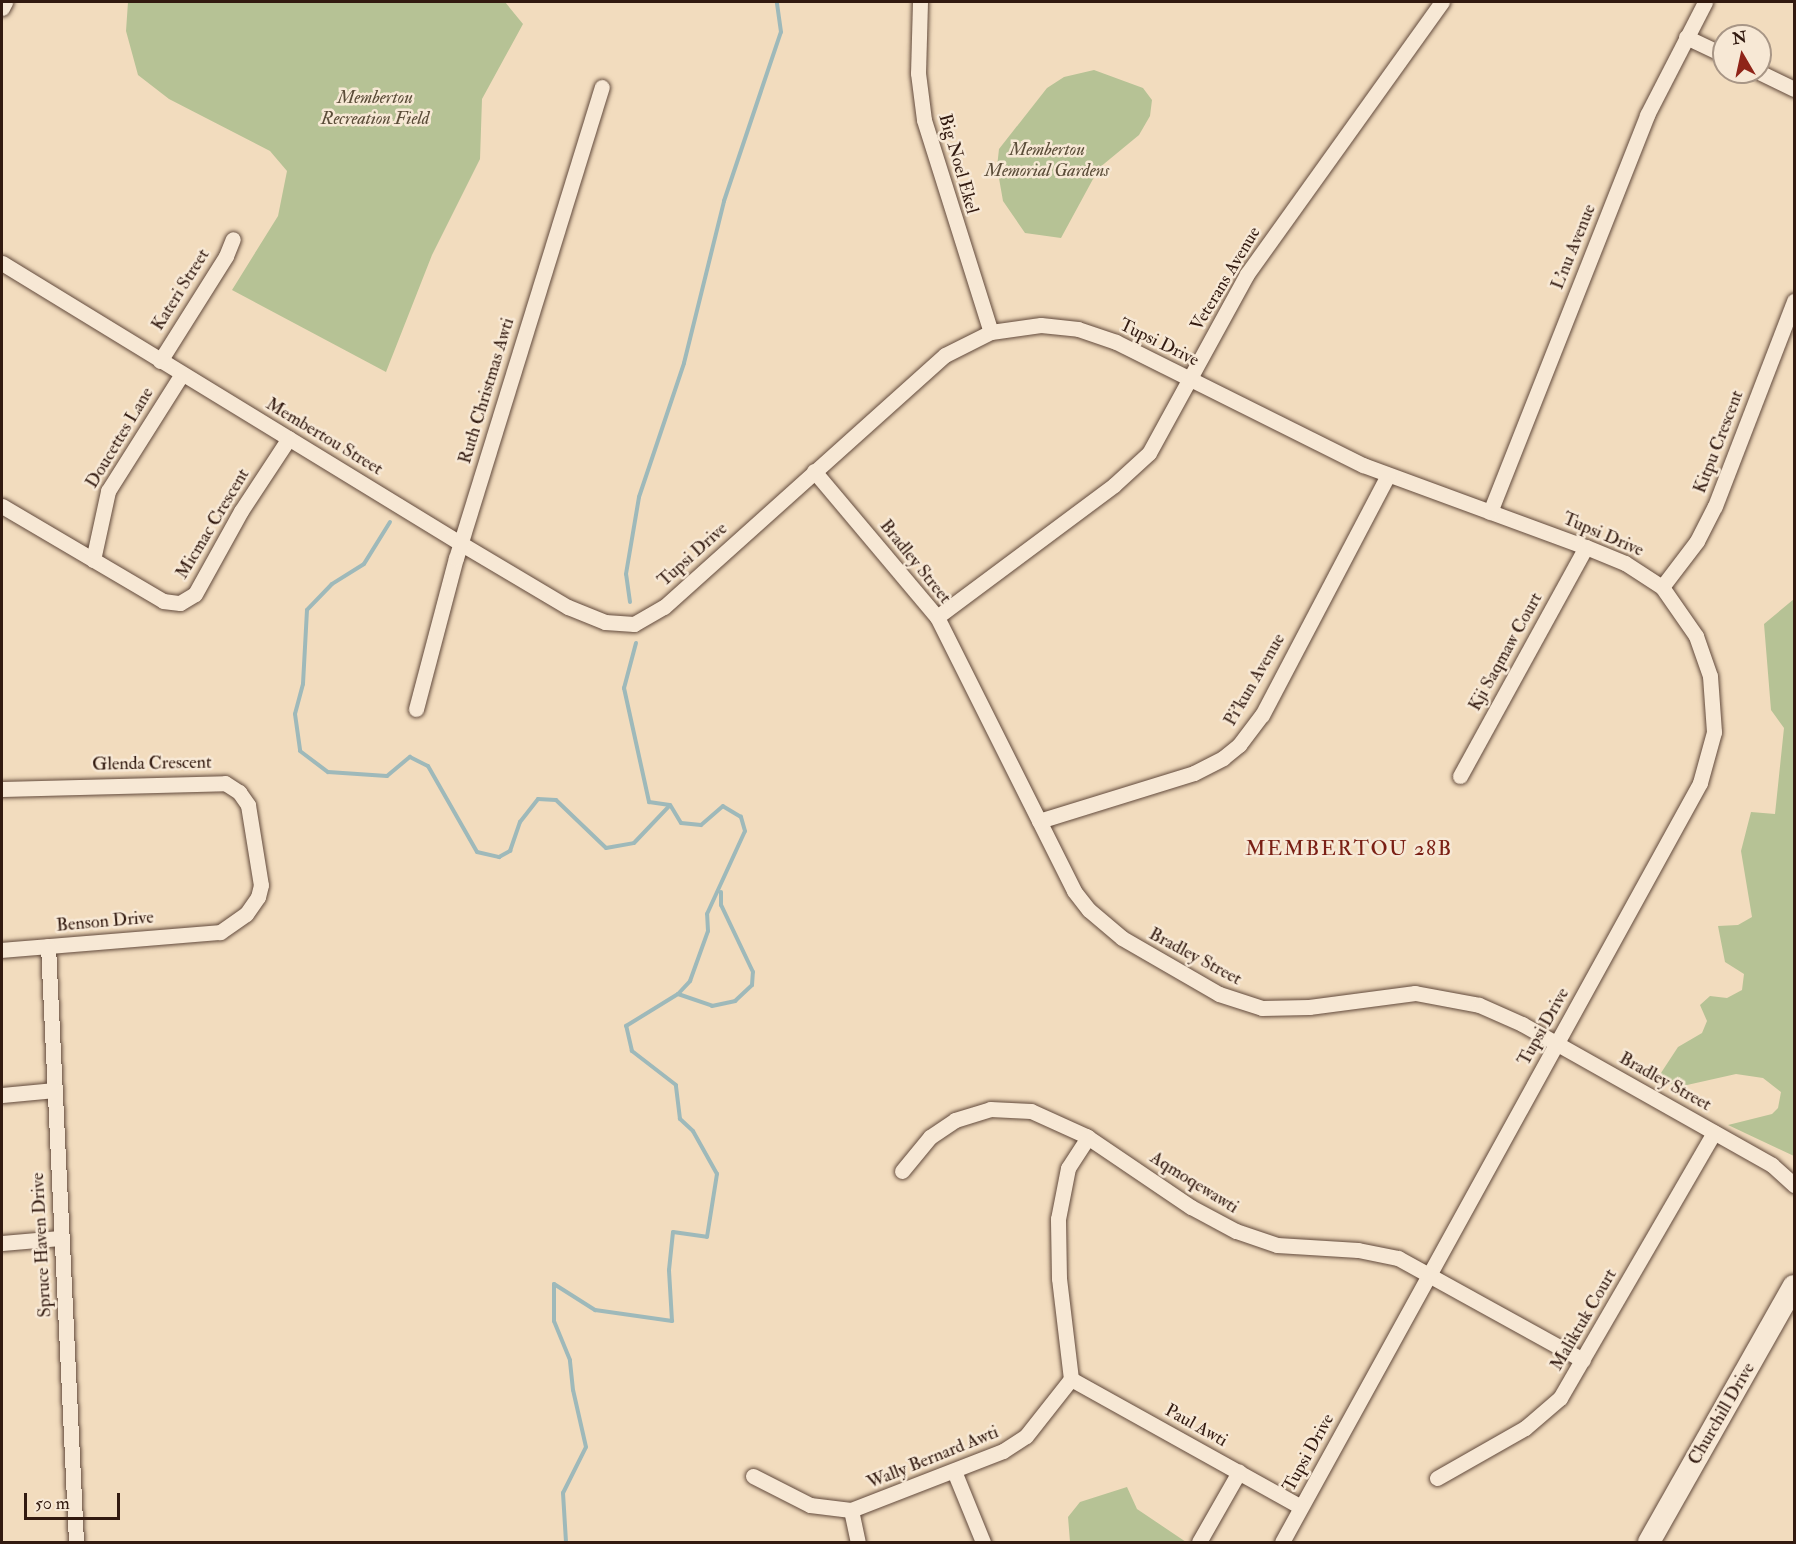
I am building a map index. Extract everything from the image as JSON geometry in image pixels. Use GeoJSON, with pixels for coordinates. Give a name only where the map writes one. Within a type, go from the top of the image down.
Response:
{"type":"FeatureCollection","features":[{"type":"Feature","properties":{"kind":"main road","name":"Churchill Drive"},"geometry":{"type":"LineString","coordinates":[[1649,1542],[1794,1286]]}},
{"type":"Feature","properties":{"kind":"street"},"geometry":{"type":"LineString","coordinates":[[2,8],[5,2]]}},
{"type":"Feature","properties":{"kind":"street","name":"Big Noel Ekel"},"geometry":{"type":"LineString","coordinates":[[920,2],[917,41],[924,120],[991,332]]}},
{"type":"Feature","properties":{"kind":"street","name":"Veterans Avenue"},"geometry":{"type":"LineString","coordinates":[[937,617],[1135,468],[1155,446],[1247,274],[1442,2]]}},
{"type":"Feature","properties":{"kind":"street","name":"L'nu Avenue"},"geometry":{"type":"LineString","coordinates":[[1490,512],[1647,115],[1706,2]]}},
{"type":"Feature","properties":{"kind":"street"},"geometry":{"type":"LineString","coordinates":[[1686,38],[1712,50]]}},
{"type":"Feature","properties":{"kind":"street"},"geometry":{"type":"LineString","coordinates":[[1772,79],[1794,90]]}},
{"type":"Feature","properties":{"kind":"street","name":"Ruth Christmas Awti"},"geometry":{"type":"LineString","coordinates":[[416,709],[460,543],[602,87]]}},
{"type":"Feature","properties":{"kind":"street","name":"Kateri Street"},"geometry":{"type":"LineString","coordinates":[[159,360],[226,256],[233,239]]}},
{"type":"Feature","properties":{"kind":"street","name":"Membertou Street"},"geometry":{"type":"LineString","coordinates":[[2,263],[460,543],[584,615],[615,624],[634,624]]}},
{"type":"Feature","properties":{"kind":"street","name":"Kitpu Crescent"},"geometry":{"type":"LineString","coordinates":[[1662,587],[1697,541],[1715,506],[1794,301]]}},
{"type":"Feature","properties":{"kind":"street","name":"Tupsi Drive"},"geometry":{"type":"LineString","coordinates":[[634,624],[664,607],[933,364],[965,342],[991,332],[1041,325],[1078,329],[1116,342],[1388,475],[1624,563],[1662,587],[1689,623],[1708,665],[1714,703],[1711,749],[1692,799],[1282,1542]]}},
{"type":"Feature","properties":{"kind":"street","name":"Doucettes Lane"},"geometry":{"type":"LineString","coordinates":[[93,560],[108,491],[182,374]]}},
{"type":"Feature","properties":{"kind":"street","name":"Micmac Crescent"},"geometry":{"type":"LineString","coordinates":[[2,506],[163,601],[186,601],[195,594],[241,511],[289,438]]}},
{"type":"Feature","properties":{"kind":"street","name":"Bradley Street"},"geometry":{"type":"LineString","coordinates":[[814,471],[937,617],[1063,871],[1089,910],[1122,938],[1219,994],[1262,1008],[1285,1009],[1394,994],[1440,995],[1479,1005],[1557,1044],[1772,1165],[1794,1185]]}},
{"type":"Feature","properties":{"kind":"street","name":"Pi'kun Avenue"},"geometry":{"type":"LineString","coordinates":[[1040,821],[1194,773],[1223,758],[1239,745],[1262,715],[1388,475]]}},
{"type":"Feature","properties":{"kind":"street","name":"Kji Saqmaw Court"},"geometry":{"type":"LineString","coordinates":[[1460,776],[1586,547]]}},
{"type":"Feature","properties":{"kind":"street","name":"Glenda Crescent"},"geometry":{"type":"LineString","coordinates":[[2,789],[215,782],[233,787],[249,810],[260,890],[241,919],[212,933]]}},
{"type":"Feature","properties":{"kind":"street","name":"Benson Drive"},"geometry":{"type":"LineString","coordinates":[[2,950],[212,933]]}},
{"type":"Feature","properties":{"kind":"street","name":"Spruce Haven Drive"},"geometry":{"type":"LineString","coordinates":[[48,946],[76,1542]]}},
{"type":"Feature","properties":{"kind":"street"},"geometry":{"type":"LineString","coordinates":[[2,1095],[55,1090]]}},
{"type":"Feature","properties":{"kind":"street","name":"Aqmoqewawti"},"geometry":{"type":"LineString","coordinates":[[902,1171],[937,1132],[965,1116],[990,1109],[1031,1110],[1088,1137],[1191,1207],[1236,1231],[1291,1247],[1383,1254],[1430,1274],[1583,1360]]}},
{"type":"Feature","properties":{"kind":"street","name":"Maliktuk Court"},"geometry":{"type":"LineString","coordinates":[[1437,1478],[1536,1420],[1560,1398],[1714,1132]]}},
{"type":"Feature","properties":{"kind":"street"},"geometry":{"type":"LineString","coordinates":[[1071,1379],[1059,1278],[1059,1207],[1068,1168],[1088,1137]]}},
{"type":"Feature","properties":{"kind":"street","name":"Bradley Street"},"geometry":{"type":"LineString","coordinates":[[1772,1165],[1794,1169]]}},
{"type":"Feature","properties":{"kind":"street"},"geometry":{"type":"LineString","coordinates":[[2,1243],[60,1238]]}},
{"type":"Feature","properties":{"kind":"street","name":"Wally Bernard Awti"},"geometry":{"type":"LineString","coordinates":[[753,1476],[810,1505],[851,1510],[954,1471],[1021,1441],[1071,1379]]}},
{"type":"Feature","properties":{"kind":"street","name":"Paul Awti"},"geometry":{"type":"LineString","coordinates":[[1071,1379],[1301,1508]]}},
{"type":"Feature","properties":{"kind":"street"},"geometry":{"type":"LineString","coordinates":[[954,1471],[984,1542]]}},
{"type":"Feature","properties":{"kind":"street"},"geometry":{"type":"LineString","coordinates":[[1198,1542],[1239,1472]]}},
{"type":"Feature","properties":{"kind":"street"},"geometry":{"type":"LineString","coordinates":[[851,1510],[858,1542]]}},
{"type":"Feature","properties":{"kind":"green space","name":"Membertou Recreation Field"},"geometry":{"type":"Polygon","coordinates":[[[128,2],[505,2],[523,24],[482,99],[480,159],[432,255],[386,372],[232,290],[278,216],[287,171],[270,151],[169,99],[138,75],[126,31],[128,2]]]}},
{"type":"Feature","properties":{"kind":"green space","name":"Membertou Memorial Gardens"},"geometry":{"type":"Polygon","coordinates":[[[1094,70],[1143,88],[1152,100],[1150,116],[1139,135],[1099,168],[1061,238],[1025,233],[1003,201],[997,167],[999,149],[1047,88],[1064,77],[1094,70]]]}},
{"type":"Feature","properties":{"kind":"green space"},"geometry":{"type":"Polygon","coordinates":[[[1794,599],[1794,1156],[1728,1125],[1772,1114],[1778,1108],[1781,1092],[1763,1078],[1736,1074],[1687,1085],[1669,1084],[1657,1079],[1678,1047],[1702,1033],[1707,1021],[1700,1005],[1710,996],[1727,998],[1742,990],[1744,974],[1725,962],[1718,926],[1738,925],[1752,917],[1741,851],[1751,812],[1775,814],[1784,728],[1771,710],[1764,624],[1794,599]]]}},
{"type":"Feature","properties":{"kind":"green space"},"geometry":{"type":"Polygon","coordinates":[[[1127,1487],[1137,1509],[1186,1542],[1070,1542],[1068,1517],[1080,1502],[1127,1487]]]}},
{"type":"Feature","properties":{"kind":"waterway"},"geometry":{"type":"LineString","coordinates":[[630,602],[626,574],[639,497],[684,363],[724,201],[781,32],[777,2]]}},
{"type":"Feature","properties":{"kind":"waterway"},"geometry":{"type":"LineString","coordinates":[[390,522],[364,564],[332,584],[307,610],[303,684],[295,714],[300,751],[328,772],[387,776],[410,757],[428,766],[477,852],[499,857],[510,851],[520,822],[538,799],[556,800],[606,848],[634,843],[670,805]]}},
{"type":"Feature","properties":{"kind":"waterway"},"geometry":{"type":"LineString","coordinates":[[636,643],[624,688],[649,802],[670,805]]}},
{"type":"Feature","properties":{"kind":"waterway"},"geometry":{"type":"LineString","coordinates":[[566,1542],[563,1493],[586,1447],[573,1390],[570,1360],[554,1321],[554,1284],[595,1310],[672,1321],[669,1270],[673,1232],[707,1237],[717,1174],[693,1131],[680,1119],[676,1085],[632,1051],[626,1026],[678,994],[690,981],[708,931],[707,914],[745,831],[741,817],[723,806],[701,825],[681,823],[670,805]]}},
{"type":"Feature","properties":{"kind":"waterway"},"geometry":{"type":"LineString","coordinates":[[678,994],[712,1006],[735,1001],[752,985],[753,972],[721,905],[721,892]]}},
{"type":"Feature","properties":{"kind":"district","name":"MEMBERTOU 28B"},"geometry":{"type":"Point","coordinates":[1349,849]}}]}
